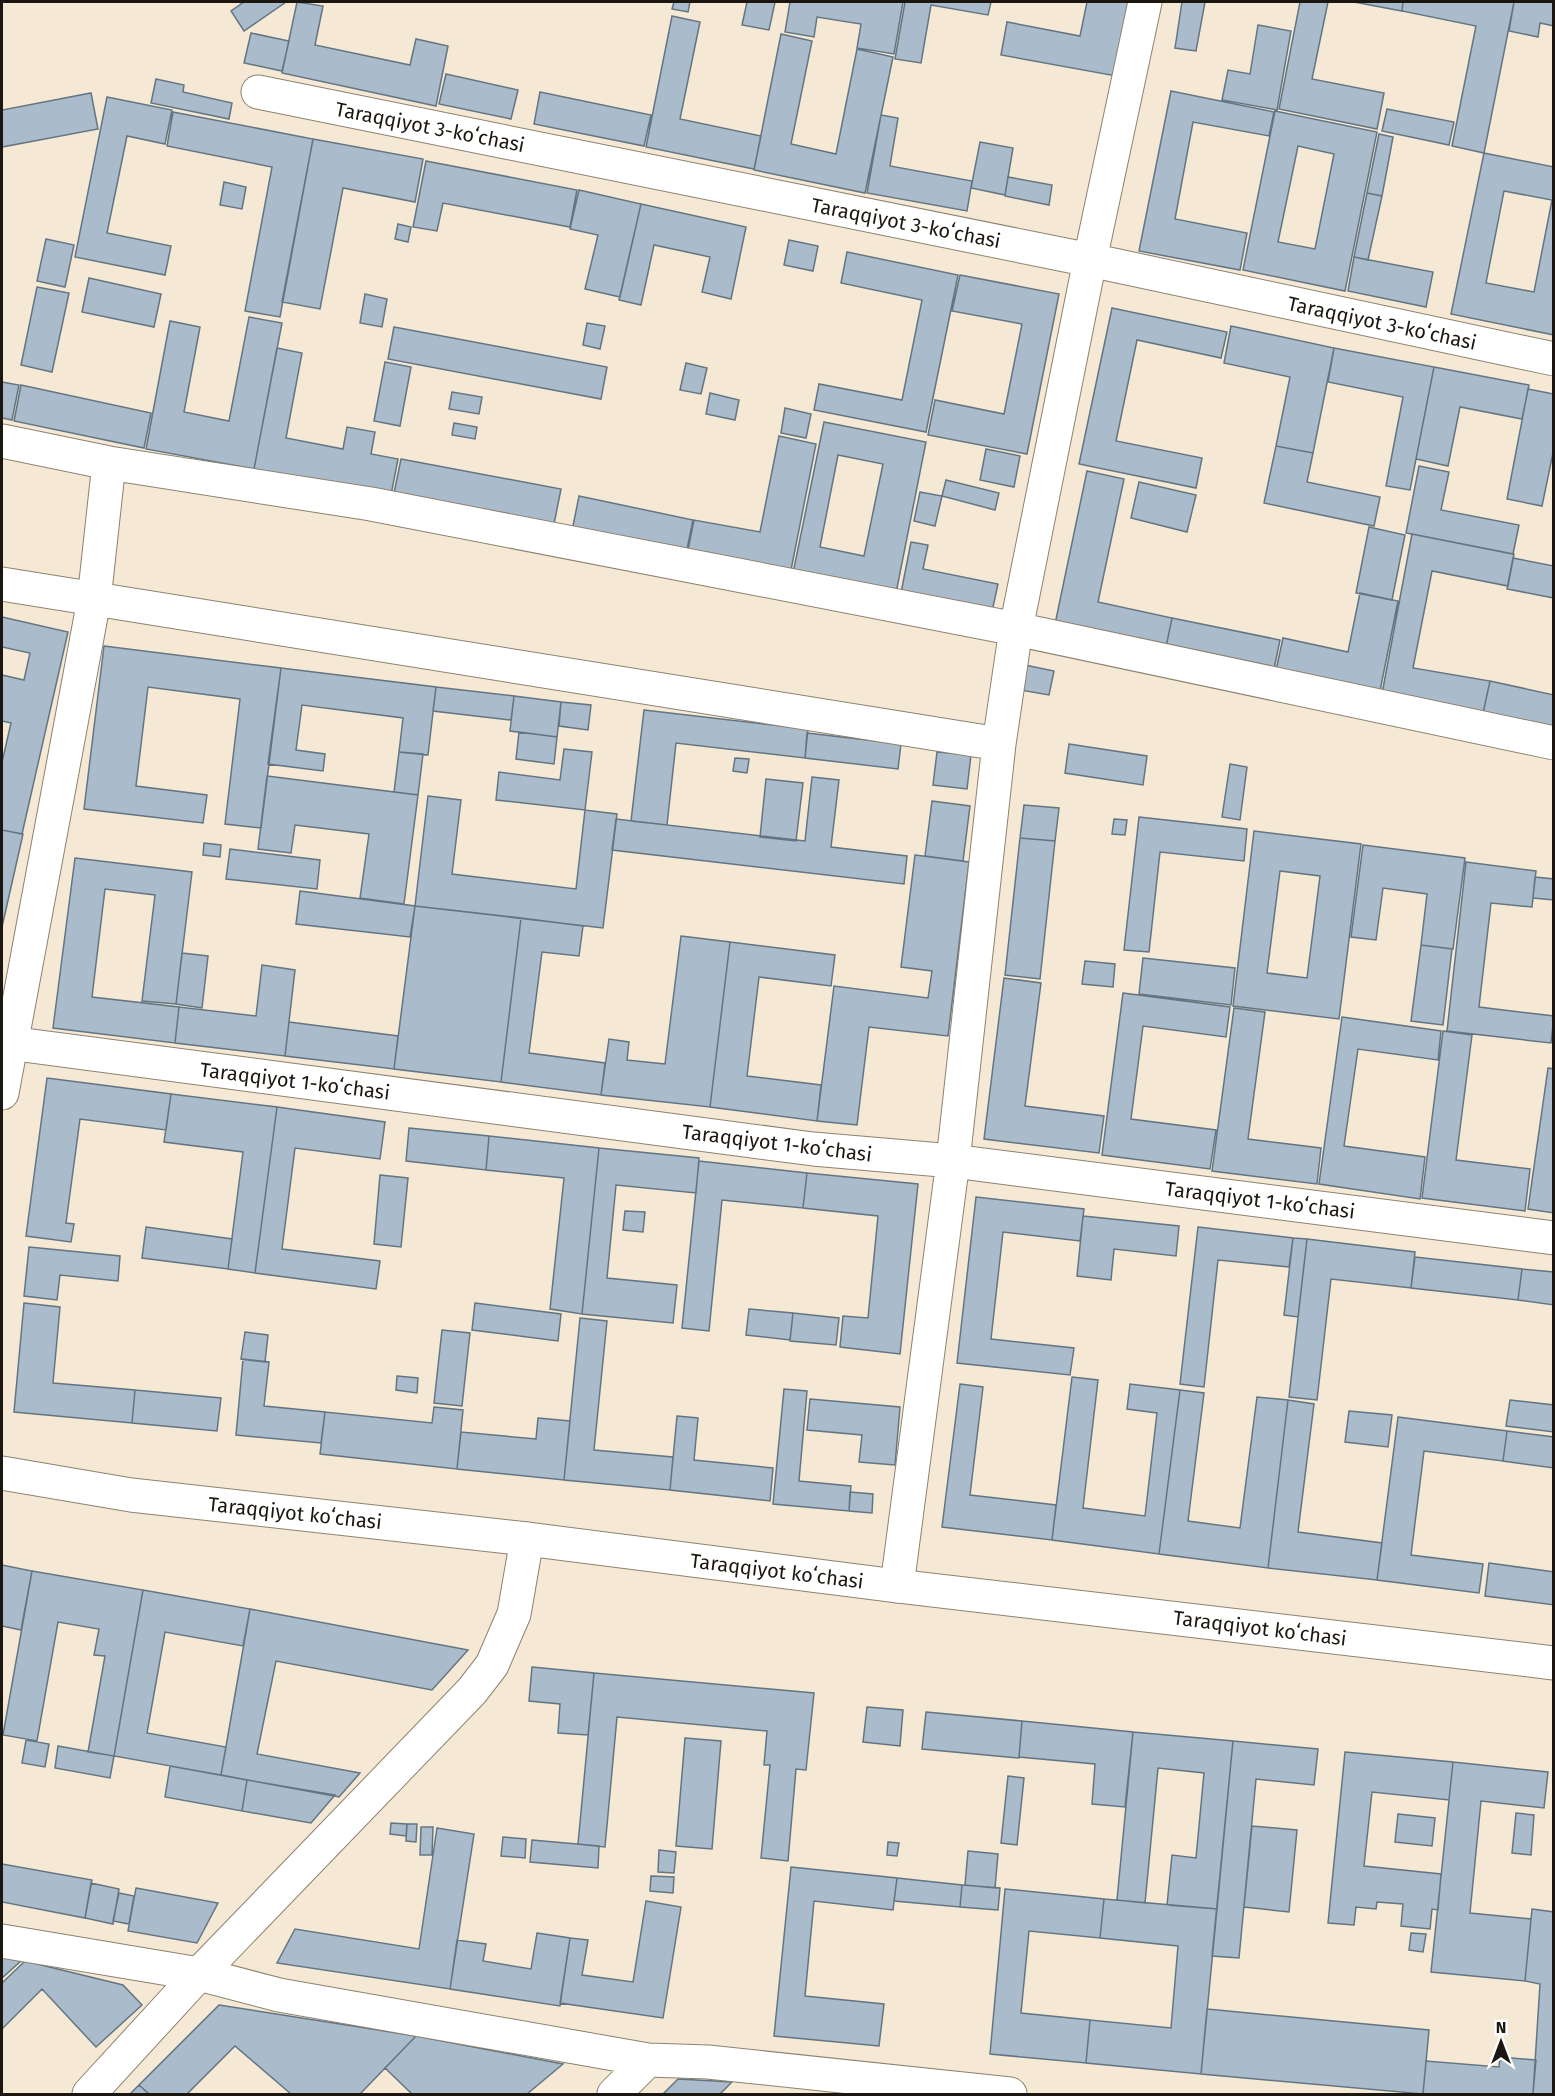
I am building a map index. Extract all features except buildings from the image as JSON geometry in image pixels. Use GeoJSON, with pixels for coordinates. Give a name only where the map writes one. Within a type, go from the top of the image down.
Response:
{"type":"FeatureCollection","features":[{"type":"Feature","properties":{"kind":"street"},"geometry":{"type":"LineString","coordinates":[[897,1586],[953,1161],[999,744],[1016,629],[1090,260],[1145,2]]}},
{"type":"Feature","properties":{"kind":"street","name":"Taraqqiyot 3-koʻchasi"},"geometry":{"type":"LineString","coordinates":[[258,92],[1090,260],[1554,359]]}},
{"type":"Feature","properties":{"kind":"street"},"geometry":{"type":"LineString","coordinates":[[2,441],[109,463],[371,504],[1016,629],[1554,743]]}},
{"type":"Feature","properties":{"kind":"street"},"geometry":{"type":"LineString","coordinates":[[2,1093],[5,1043],[94,600],[109,463]]}},
{"type":"Feature","properties":{"kind":"street"},"geometry":{"type":"LineString","coordinates":[[2,584],[999,744]]}},
{"type":"Feature","properties":{"kind":"street","name":"Taraqqiyot 1-koʻchasi"},"geometry":{"type":"LineString","coordinates":[[5,1043],[813,1149],[953,1161],[1554,1238]]}},
{"type":"Feature","properties":{"kind":"street","name":"Taraqqiyot koʻchasi"},"geometry":{"type":"LineString","coordinates":[[2,1473],[131,1495],[527,1539],[897,1586],[1554,1663]]}},
{"type":"Feature","properties":{"kind":"street"},"geometry":{"type":"LineString","coordinates":[[89,2094],[199,1974],[472,1691],[492,1665],[514,1614],[527,1539]]}},
{"type":"Feature","properties":{"kind":"street"},"geometry":{"type":"LineString","coordinates":[[2,1941],[199,1974],[279,1995],[648,2060],[708,2062],[1010,2094]]}},
{"type":"Feature","properties":{"kind":"street"},"geometry":{"type":"LineString","coordinates":[[614,2094],[648,2060]]}}]}
